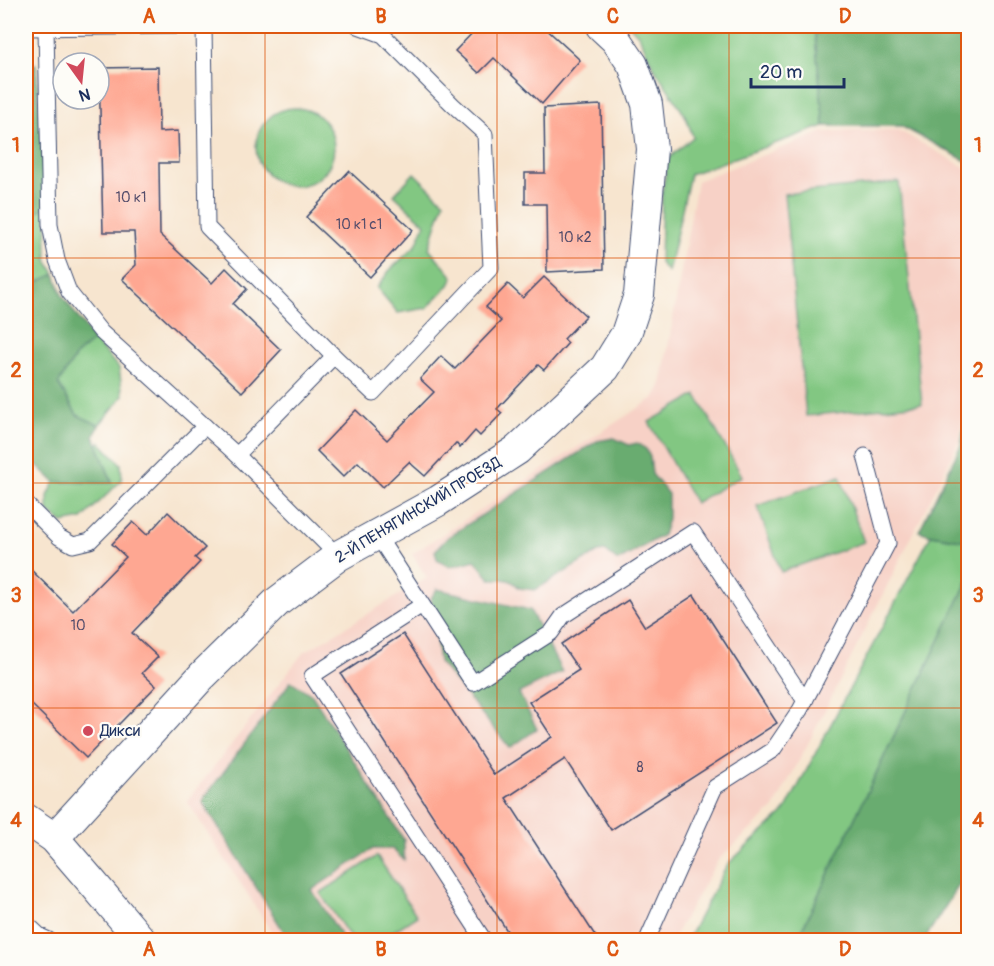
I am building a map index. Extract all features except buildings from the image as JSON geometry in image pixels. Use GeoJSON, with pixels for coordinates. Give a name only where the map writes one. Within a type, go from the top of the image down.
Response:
{"type":"FeatureCollection","features":[{"type":"Feature","properties":{"kind":"street","name":"2-Й ПЕНЯГИНСКИЙ ПРОЕЗД"},"geometry":{"type":"LineString","coordinates":[[54,838],[202,676],[277,602],[338,556],[438,501],[517,450],[605,368],[626,334],[639,295],[652,149],[647,104],[633,65],[616,40],[601,26]]}},
{"type":"Feature","properties":{"kind":"street"},"geometry":{"type":"LineString","coordinates":[[26,819],[54,838],[141,940]]}},
{"type":"Feature","properties":{"kind":"lane"},"geometry":{"type":"LineString","coordinates":[[26,28],[187,26]]}},
{"type":"Feature","properties":{"kind":"lane"},"geometry":{"type":"LineString","coordinates":[[204,26],[207,227],[373,393],[491,268],[485,134],[383,36],[358,26]]}},
{"type":"Feature","properties":{"kind":"lane"},"geometry":{"type":"LineString","coordinates":[[46,28],[51,225],[57,260],[69,292],[101,332],[237,455],[338,556]]}},
{"type":"Feature","properties":{"kind":"lane"},"geometry":{"type":"LineString","coordinates":[[237,455],[334,356]]}},
{"type":"Feature","properties":{"kind":"lane"},"geometry":{"type":"LineString","coordinates":[[26,504],[59,537],[73,545],[90,541],[205,426]]}},
{"type":"Feature","properties":{"kind":"lane"},"geometry":{"type":"LineString","coordinates":[[647,940],[716,787],[774,750],[805,701],[888,543],[865,456]]}},
{"type":"Feature","properties":{"kind":"lane"},"geometry":{"type":"LineString","coordinates":[[377,535],[473,683],[551,633],[563,616],[693,532],[805,701]]}},
{"type":"Feature","properties":{"kind":"lane"},"geometry":{"type":"LineString","coordinates":[[422,605],[312,676],[484,940]]}},
{"type":"Feature","properties":{"kind":"lane"},"geometry":{"type":"LineString","coordinates":[[26,923],[40,936],[49,940]]}},
{"type":"Feature","properties":{"kind":"shaded area"},"geometry":{"type":"Polygon","coordinates":[[[898,130],[968,169],[968,390],[959,442],[774,808],[718,860],[672,940],[277,940],[187,801],[303,653],[427,578],[412,554],[654,398],[661,386],[697,181],[823,132],[898,130]]]}},
{"type":"Feature","properties":{"kind":"green space"},"geometry":{"type":"Polygon","coordinates":[[[630,26],[814,26],[824,126],[690,174],[668,272],[660,263],[662,192],[669,158],[693,137],[686,117],[653,66],[639,36],[630,26]]]}},
{"type":"Feature","properties":{"kind":"green space"},"geometry":{"type":"Polygon","coordinates":[[[814,26],[968,26],[968,162],[901,126],[824,126],[814,26]]]}},
{"type":"Feature","properties":{"kind":"green space"},"geometry":{"type":"Polygon","coordinates":[[[36,64],[46,206],[26,220],[26,65],[36,64]]]}},
{"type":"Feature","properties":{"kind":"green space"},"geometry":{"type":"Polygon","coordinates":[[[287,108],[303,108],[317,114],[328,125],[334,139],[334,155],[328,169],[317,180],[303,186],[287,186],[273,180],[262,169],[256,155],[256,139],[262,125],[273,114],[287,108]]]}},
{"type":"Feature","properties":{"kind":"green space"},"geometry":{"type":"Polygon","coordinates":[[[414,173],[444,202],[429,248],[453,277],[449,285],[427,308],[398,313],[377,288],[389,271],[416,245],[425,224],[394,195],[414,173]]]}},
{"type":"Feature","properties":{"kind":"green space"},"geometry":{"type":"Polygon","coordinates":[[[899,182],[922,404],[806,416],[784,194],[899,182]]]}},
{"type":"Feature","properties":{"kind":"green space"},"geometry":{"type":"Polygon","coordinates":[[[46,206],[47,260],[55,274],[34,284],[26,297],[26,220],[46,206]]]}},
{"type":"Feature","properties":{"kind":"green space"},"geometry":{"type":"Polygon","coordinates":[[[55,274],[62,295],[94,340],[77,354],[58,384],[77,415],[99,425],[94,436],[112,483],[55,482],[26,455],[26,297],[34,284],[55,274]]]}},
{"type":"Feature","properties":{"kind":"green space"},"geometry":{"type":"Polygon","coordinates":[[[94,340],[119,368],[123,396],[99,425],[77,415],[58,383],[77,354],[94,340]]]}},
{"type":"Feature","properties":{"kind":"green space"},"geometry":{"type":"Polygon","coordinates":[[[696,395],[742,476],[695,503],[649,422],[696,395]]]}},
{"type":"Feature","properties":{"kind":"green space"},"geometry":{"type":"Polygon","coordinates":[[[968,406],[968,541],[919,531],[961,445],[968,406]]]}},
{"type":"Feature","properties":{"kind":"green space"},"geometry":{"type":"Polygon","coordinates":[[[614,438],[629,445],[637,443],[646,449],[650,457],[652,474],[668,494],[668,519],[663,535],[618,561],[605,551],[598,552],[535,590],[519,588],[513,582],[506,580],[490,579],[475,560],[450,567],[437,559],[435,551],[448,537],[597,441],[614,438]]]}},
{"type":"Feature","properties":{"kind":"green space"},"geometry":{"type":"Polygon","coordinates":[[[100,442],[121,464],[122,480],[82,519],[63,523],[48,511],[48,496],[55,482],[112,482],[97,444],[100,442]]]}},
{"type":"Feature","properties":{"kind":"green space"},"geometry":{"type":"Polygon","coordinates":[[[840,476],[864,542],[781,572],[757,506],[840,476]]]}},
{"type":"Feature","properties":{"kind":"green space"},"geometry":{"type":"Polygon","coordinates":[[[931,535],[968,541],[968,580],[797,940],[687,940],[728,864],[785,811],[931,535]]]}},
{"type":"Feature","properties":{"kind":"green space"},"geometry":{"type":"Polygon","coordinates":[[[968,580],[968,871],[924,940],[797,940],[968,580]]]}},
{"type":"Feature","properties":{"kind":"green space"},"geometry":{"type":"Polygon","coordinates":[[[437,589],[530,610],[562,672],[519,693],[537,729],[510,748],[439,662],[431,598],[437,589]]]}},
{"type":"Feature","properties":{"kind":"green space"},"geometry":{"type":"Polygon","coordinates":[[[291,681],[312,695],[404,840],[404,860],[392,849],[373,849],[312,890],[344,940],[289,940],[202,801],[291,681]]]}},
{"type":"Feature","properties":{"kind":"green space"},"geometry":{"type":"Polygon","coordinates":[[[377,856],[417,916],[380,940],[352,940],[320,893],[377,856]]]}},
{"type":"Feature","properties":{"kind":"place","name":"Дикси"},"geometry":{"type":"Point","coordinates":[88,731]}}]}
